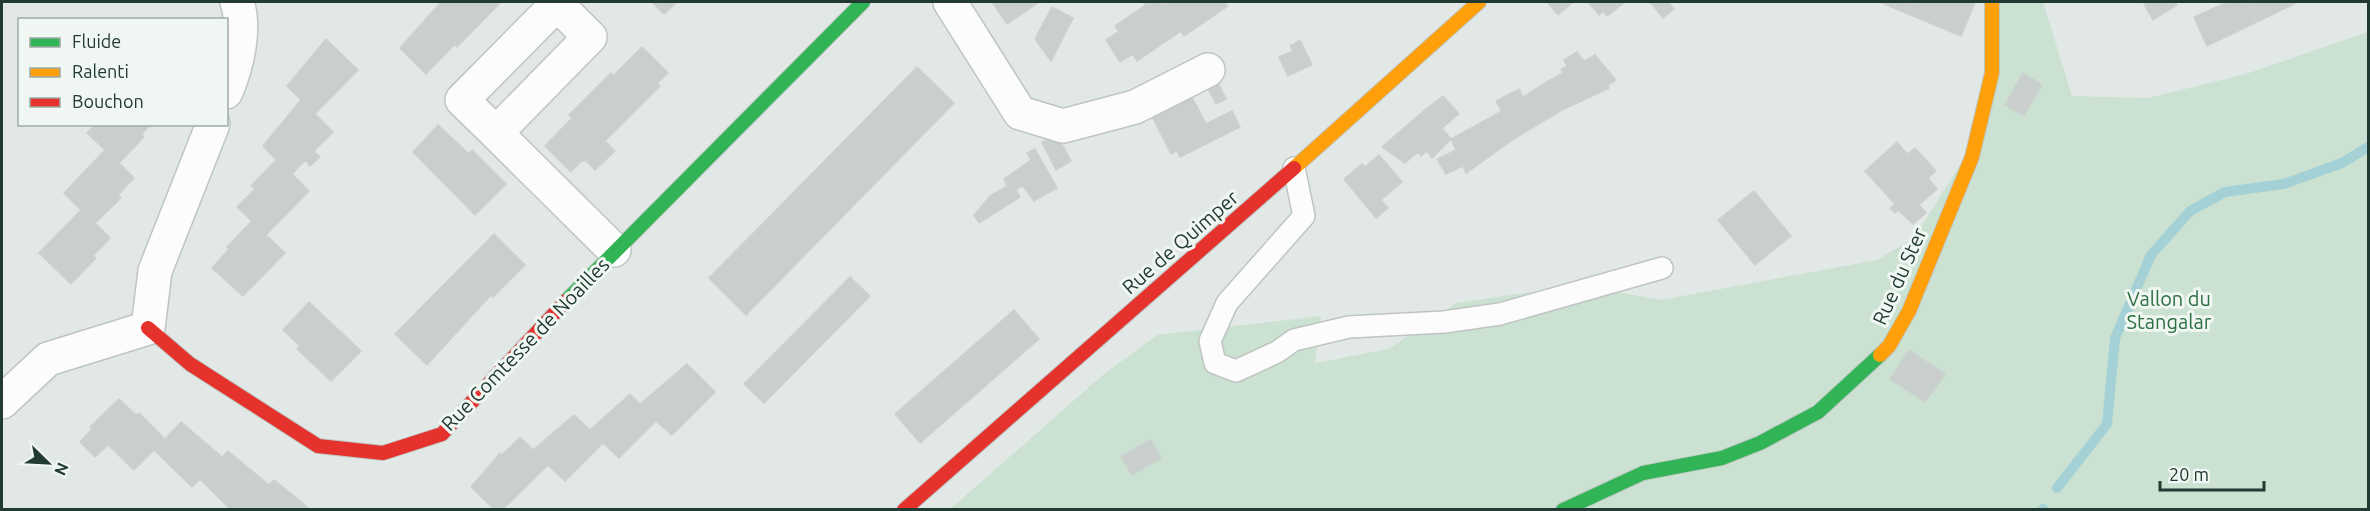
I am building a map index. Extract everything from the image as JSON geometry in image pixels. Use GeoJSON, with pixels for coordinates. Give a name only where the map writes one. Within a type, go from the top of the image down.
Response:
{"type":"FeatureCollection","features":[{"type":"Feature","properties":{"kind":"street"},"geometry":{"type":"LineString","coordinates":[[228,87],[235,71],[241,14],[237,2]]}},
{"type":"Feature","properties":{"kind":"street","name":"Rue Comtesse de Noailles"},"geometry":{"type":"LineString","coordinates":[[148,328],[190,364],[318,446],[383,453],[442,434],[614,250],[863,2]]}},
{"type":"Feature","properties":{"kind":"street"},"geometry":{"type":"LineString","coordinates":[[950,2],[1020,113],[1063,126],[1135,107],[1208,70]]}},
{"type":"Feature","properties":{"kind":"street","name":"Rue de Quimper"},"geometry":{"type":"LineString","coordinates":[[904,510],[1294,168],[1479,2]]}},
{"type":"Feature","properties":{"kind":"street","name":"Rue du Ster"},"geometry":{"type":"LineString","coordinates":[[1563,510],[1643,473],[1722,458],[1760,443],[1818,412],[1856,380],[1889,346],[1909,311],[1972,157],[1992,74],[1992,2]]}},
{"type":"Feature","properties":{"kind":"street"},"geometry":{"type":"LineString","coordinates":[[2,402],[48,359],[148,328],[155,271],[212,126]]}},
{"type":"Feature","properties":{"kind":"street"},"geometry":{"type":"LineString","coordinates":[[496,133],[614,250]]}},
{"type":"Feature","properties":{"kind":"lane"},"geometry":{"type":"LineString","coordinates":[[1294,168],[1304,216],[1227,303],[1210,341],[1215,363],[1236,371],[1277,352],[1294,340],[1327,332],[1349,327],[1444,322],[1500,314],[1662,268]]}},
{"type":"Feature","properties":{"kind":"green space","name":"Vallon du Stangalar"},"geometry":{"type":"Polygon","coordinates":[[[1998,2],[2043,2],[2072,96],[2148,98],[2246,74],[2368,32],[2368,509],[949,510],[1104,374],[1157,335],[1321,316],[1315,363],[1389,349],[1456,303],[1580,285],[1661,300],[1877,260],[1914,238],[1967,154],[1998,2]]]}},
{"type":"Feature","properties":{"kind":"building"},"geometry":{"type":"Polygon","coordinates":[[[441,2],[501,2],[457,47],[455,44],[426,74],[400,48],[441,2]]]}},
{"type":"Feature","properties":{"kind":"building"},"geometry":{"type":"Polygon","coordinates":[[[652,2],[677,2],[664,14],[652,2]]]}},
{"type":"Feature","properties":{"kind":"building"},"geometry":{"type":"Polygon","coordinates":[[[992,2],[1039,2],[1007,24],[992,2]]]}},
{"type":"Feature","properties":{"kind":"building"},"geometry":{"type":"Polygon","coordinates":[[[1143,2],[1161,2],[1181,31],[1137,61],[1115,26],[1146,5],[1143,2]]]}},
{"type":"Feature","properties":{"kind":"building"},"geometry":{"type":"Polygon","coordinates":[[[1162,2],[1224,2],[1228,6],[1184,36],[1162,2]]]}},
{"type":"Feature","properties":{"kind":"building"},"geometry":{"type":"Polygon","coordinates":[[[1547,2],[1571,2],[1572,3],[1558,15],[1547,2]]]}},
{"type":"Feature","properties":{"kind":"building"},"geometry":{"type":"Polygon","coordinates":[[[1588,2],[1625,2],[1607,16],[1603,11],[1599,15],[1588,2]]]}},
{"type":"Feature","properties":{"kind":"building"},"geometry":{"type":"Polygon","coordinates":[[[1650,2],[1668,2],[1674,9],[1663,18],[1650,2]]]}},
{"type":"Feature","properties":{"kind":"building"},"geometry":{"type":"Polygon","coordinates":[[[1880,2],[1913,2],[1908,14],[1880,2]]]}},
{"type":"Feature","properties":{"kind":"building"},"geometry":{"type":"Polygon","coordinates":[[[1913,2],[1975,2],[1961,36],[1908,14],[1913,2]]]}},
{"type":"Feature","properties":{"kind":"building"},"geometry":{"type":"Polygon","coordinates":[[[2175,2],[2177,5],[2153,20],[2144,4],[2175,2]]]}},
{"type":"Feature","properties":{"kind":"building"},"geometry":{"type":"Polygon","coordinates":[[[2227,2],[2247,2],[2257,22],[2207,46],[2194,17],[2227,2]]]}},
{"type":"Feature","properties":{"kind":"building"},"geometry":{"type":"Polygon","coordinates":[[[2247,2],[2298,2],[2257,22],[2247,2]]]}},
{"type":"Feature","properties":{"kind":"building"},"geometry":{"type":"Polygon","coordinates":[[[1052,7],[1073,18],[1051,61],[1035,39],[1052,7]]]}},
{"type":"Feature","properties":{"kind":"building"},"geometry":{"type":"Polygon","coordinates":[[[1118,32],[1133,54],[1120,62],[1106,40],[1118,32]]]}},
{"type":"Feature","properties":{"kind":"building"},"geometry":{"type":"Polygon","coordinates":[[[326,39],[358,70],[315,114],[333,132],[314,151],[320,157],[310,166],[305,160],[292,174],[309,191],[266,235],[285,253],[243,296],[212,268],[229,249],[227,247],[252,221],[237,207],[255,189],[251,186],[276,160],[263,146],[301,100],[287,86],[326,39]]]}},
{"type":"Feature","properties":{"kind":"building"},"geometry":{"type":"Polygon","coordinates":[[[1300,40],[1312,65],[1288,76],[1279,57],[1293,51],[1290,46],[1300,40]]]}},
{"type":"Feature","properties":{"kind":"building"},"geometry":{"type":"Polygon","coordinates":[[[642,47],[668,73],[657,83],[660,86],[605,141],[615,151],[595,170],[586,161],[581,161],[571,172],[545,146],[572,118],[569,115],[611,73],[614,75],[642,47]]]}},
{"type":"Feature","properties":{"kind":"building"},"geometry":{"type":"Polygon","coordinates":[[[1577,52],[1584,61],[1595,55],[1616,80],[1608,85],[1609,88],[1562,110],[1545,83],[1563,73],[1561,69],[1567,66],[1564,60],[1577,52]]]}},
{"type":"Feature","properties":{"kind":"building"},"geometry":{"type":"Polygon","coordinates":[[[917,67],[954,103],[746,315],[709,278],[917,67]]]}},
{"type":"Feature","properties":{"kind":"building"},"geometry":{"type":"Polygon","coordinates":[[[2023,73],[2042,85],[2024,116],[2005,105],[2023,73]]]}},
{"type":"Feature","properties":{"kind":"building"},"geometry":{"type":"Polygon","coordinates":[[[1545,83],[1562,110],[1517,137],[1466,173],[1451,139],[1502,111],[1496,101],[1519,89],[1523,97],[1545,83]]]}},
{"type":"Feature","properties":{"kind":"building"},"geometry":{"type":"Polygon","coordinates":[[[1219,85],[1226,99],[1216,104],[1209,90],[1219,85]]]}},
{"type":"Feature","properties":{"kind":"building"},"geometry":{"type":"Polygon","coordinates":[[[1191,95],[1206,124],[1232,111],[1240,127],[1180,157],[1177,151],[1171,154],[1151,114],[1191,95]]]}},
{"type":"Feature","properties":{"kind":"building"},"geometry":{"type":"Polygon","coordinates":[[[1443,96],[1459,114],[1442,128],[1426,109],[1443,96]]]}},
{"type":"Feature","properties":{"kind":"building"},"geometry":{"type":"Polygon","coordinates":[[[1426,109],[1451,139],[1432,158],[1427,151],[1421,156],[1418,152],[1405,163],[1382,147],[1426,109]]]}},
{"type":"Feature","properties":{"kind":"building"},"geometry":{"type":"Polygon","coordinates":[[[438,125],[469,154],[472,150],[506,184],[475,215],[413,152],[438,125]]]}},
{"type":"Feature","properties":{"kind":"building"},"geometry":{"type":"Polygon","coordinates":[[[94,126],[149,126],[142,134],[144,137],[119,163],[134,178],[118,195],[121,198],[95,223],[110,238],[93,256],[96,258],[71,284],[39,253],[81,210],[64,193],[105,150],[87,133],[94,126]]]}},
{"type":"Feature","properties":{"kind":"building"},"geometry":{"type":"Polygon","coordinates":[[[1057,135],[1071,161],[1056,170],[1042,142],[1057,135]]]}},
{"type":"Feature","properties":{"kind":"building"},"geometry":{"type":"Polygon","coordinates":[[[1897,142],[1907,154],[1915,148],[1936,171],[1928,178],[1937,189],[1919,205],[1926,213],[1913,224],[1898,210],[1895,213],[1890,208],[1895,204],[1865,171],[1897,142]]]}},
{"type":"Feature","properties":{"kind":"building"},"geometry":{"type":"Polygon","coordinates":[[[1035,149],[1057,188],[1034,201],[1023,186],[1016,189],[1020,197],[979,223],[974,215],[990,196],[1007,186],[1004,179],[1031,160],[1027,153],[1035,149]]]}},
{"type":"Feature","properties":{"kind":"building"},"geometry":{"type":"Polygon","coordinates":[[[1456,150],[1463,166],[1446,174],[1437,159],[1456,150]]]}},
{"type":"Feature","properties":{"kind":"building"},"geometry":{"type":"Polygon","coordinates":[[[1379,155],[1402,182],[1381,200],[1388,208],[1376,218],[1344,179],[1362,164],[1365,167],[1379,155]]]}},
{"type":"Feature","properties":{"kind":"building"},"geometry":{"type":"Polygon","coordinates":[[[1754,191],[1791,236],[1755,265],[1718,220],[1754,191]]]}},
{"type":"Feature","properties":{"kind":"building"},"geometry":{"type":"Polygon","coordinates":[[[494,234],[525,265],[493,297],[491,295],[427,365],[395,334],[494,234]]]}},
{"type":"Feature","properties":{"kind":"building"},"geometry":{"type":"Polygon","coordinates":[[[850,277],[870,296],[764,403],[744,384],[850,277]]]}},
{"type":"Feature","properties":{"kind":"building"},"geometry":{"type":"Polygon","coordinates":[[[309,302],[361,351],[331,381],[297,349],[300,346],[283,330],[309,302]]]}},
{"type":"Feature","properties":{"kind":"building"},"geometry":{"type":"Polygon","coordinates":[[[1014,310],[1039,339],[920,443],[895,414],[1014,310]]]}},
{"type":"Feature","properties":{"kind":"building"},"geometry":{"type":"Polygon","coordinates":[[[1909,350],[1945,374],[1925,402],[1890,379],[1909,350]]]}},
{"type":"Feature","properties":{"kind":"building"},"geometry":{"type":"Polygon","coordinates":[[[687,364],[715,392],[672,435],[656,421],[619,458],[603,443],[565,481],[548,465],[502,510],[495,510],[471,487],[500,453],[502,455],[520,437],[533,450],[574,415],[590,430],[630,394],[640,404],[687,364]]]}},
{"type":"Feature","properties":{"kind":"building"},"geometry":{"type":"Polygon","coordinates":[[[119,399],[136,415],[139,413],[165,439],[181,422],[222,457],[228,451],[269,485],[274,480],[311,510],[231,510],[200,479],[192,487],[154,450],[134,470],[108,445],[95,457],[80,442],[92,429],[90,427],[119,399]]]}},
{"type":"Feature","properties":{"kind":"building"},"geometry":{"type":"Polygon","coordinates":[[[1151,440],[1161,458],[1132,475],[1121,456],[1151,440]]]}},
{"type":"Feature","properties":{"kind":"waterway"},"geometry":{"type":"LineString","coordinates":[[2057,488],[2107,424],[2115,338],[2151,255],[2190,211],[2225,192],[2284,184],[2342,163],[2368,147]]}},
{"type":"Feature","properties":{"kind":"traffic: fast"},"geometry":{"type":"LineString","coordinates":[[566,301],[863,2]]}},
{"type":"Feature","properties":{"kind":"traffic: fast"},"geometry":{"type":"LineString","coordinates":[[1563,510],[1643,473],[1722,458],[1760,443],[1818,412],[1880,355]]}},
{"type":"Feature","properties":{"kind":"traffic: slow"},"geometry":{"type":"LineString","coordinates":[[1294,168],[1479,2]]}},
{"type":"Feature","properties":{"kind":"traffic: slow"},"geometry":{"type":"LineString","coordinates":[[1880,355],[1889,346],[1909,311],[1972,157],[1992,73],[1992,2]]}},
{"type":"Feature","properties":{"kind":"traffic: jam"},"geometry":{"type":"LineString","coordinates":[[904,510],[1294,168]]}},
{"type":"Feature","properties":{"kind":"traffic: jam"},"geometry":{"type":"LineString","coordinates":[[148,328],[190,364],[318,446],[383,453],[442,434],[566,301]]}}]}
